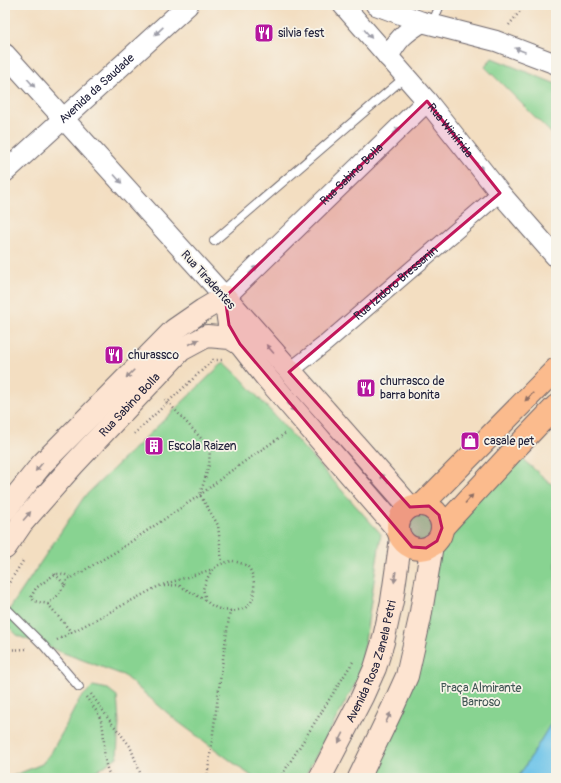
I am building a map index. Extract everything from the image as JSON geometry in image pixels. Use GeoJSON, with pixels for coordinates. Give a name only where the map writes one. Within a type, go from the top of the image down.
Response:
{"type":"FeatureCollection","features":[{"type":"Feature","properties":{"kind":"main road"},"geometry":{"type":"LineString","coordinates":[[225,297],[229,325],[240,344],[303,421],[400,534],[406,544],[412,547],[426,548],[513,451],[556,406]]}},
{"type":"Feature","properties":{"kind":"main road","name":"Rua Tiradentes"},"geometry":{"type":"LineString","coordinates":[[225,297],[290,372],[416,506]]}},
{"type":"Feature","properties":{"kind":"main road","name":"Rua Sabino Bolla"},"geometry":{"type":"LineString","coordinates":[[5,510],[42,464],[174,330],[225,297]]}},
{"type":"Feature","properties":{"kind":"main road","name":"Rua Sabino Bolla"},"geometry":{"type":"LineString","coordinates":[[5,548],[22,523],[73,465],[181,350],[207,336],[230,338],[240,344]]}},
{"type":"Feature","properties":{"kind":"main road"},"geometry":{"type":"LineString","coordinates":[[400,534],[399,521],[403,513],[416,506],[556,369]]}},
{"type":"Feature","properties":{"kind":"main road"},"geometry":{"type":"LineString","coordinates":[[359,778],[407,676],[437,537],[442,522],[435,510],[429,506],[416,506]]}},
{"type":"Feature","properties":{"kind":"main road","name":"Avenida Rosa Zanela Petri"},"geometry":{"type":"LineString","coordinates":[[320,778],[362,697],[375,668],[383,642],[392,602],[400,534]]}},
{"type":"Feature","properties":{"kind":"street","name":"Avenida da Saudade"},"geometry":{"type":"LineString","coordinates":[[5,172],[188,5]]}},
{"type":"Feature","properties":{"kind":"street","name":"Rua Winifrida"},"geometry":{"type":"LineString","coordinates":[[343,5],[427,101],[500,193],[556,257]]}},
{"type":"Feature","properties":{"kind":"street"},"geometry":{"type":"LineString","coordinates":[[376,5],[427,23],[496,41],[556,64]]}},
{"type":"Feature","properties":{"kind":"street"},"geometry":{"type":"LineString","coordinates":[[388,57],[397,42],[408,30],[427,23]]}},
{"type":"Feature","properties":{"kind":"street","name":"Rua Tiradentes"},"geometry":{"type":"LineString","coordinates":[[5,54],[225,297]]}},
{"type":"Feature","properties":{"kind":"street","name":"Rua Sabino Bolla"},"geometry":{"type":"LineString","coordinates":[[225,297],[427,101]]}},
{"type":"Feature","properties":{"kind":"street","name":"Rua Izidoro Bressanin"},"geometry":{"type":"LineString","coordinates":[[290,372],[332,338],[500,193]]}},
{"type":"Feature","properties":{"kind":"lane"},"geometry":{"type":"LineString","coordinates":[[427,23],[440,5]]}},
{"type":"Feature","properties":{"kind":"lane"},"geometry":{"type":"LineString","coordinates":[[214,240],[405,77]]}},
{"type":"Feature","properties":{"kind":"lane"},"geometry":{"type":"LineString","coordinates":[[5,607],[44,646],[83,689]]}},
{"type":"Feature","properties":{"kind":"path"},"geometry":{"type":"LineString","coordinates":[[496,41],[525,5]]}},
{"type":"Feature","properties":{"kind":"path"},"geometry":{"type":"LineString","coordinates":[[132,436],[212,360],[224,360],[228,364]]}},
{"type":"Feature","properties":{"kind":"path"},"geometry":{"type":"LineString","coordinates":[[165,399],[210,448],[209,465],[200,495],[218,525],[222,563]]}},
{"type":"Feature","properties":{"kind":"path"},"geometry":{"type":"LineString","coordinates":[[48,604],[57,596],[67,580],[117,551],[200,495],[228,473],[303,421]]}},
{"type":"Feature","properties":{"kind":"path"},"geometry":{"type":"LineString","coordinates":[[5,589],[26,558]]}},
{"type":"Feature","properties":{"kind":"path"},"geometry":{"type":"LineString","coordinates":[[44,646],[72,633],[159,586],[213,569],[222,563],[233,561],[248,567],[254,578],[253,598],[250,604],[243,609],[230,611],[219,609],[178,585],[159,586]]}},
{"type":"Feature","properties":{"kind":"path"},"geometry":{"type":"LineString","coordinates":[[207,601],[203,589],[213,569]]}},
{"type":"Feature","properties":{"kind":"path"},"geometry":{"type":"LineString","coordinates":[[71,578],[64,574],[55,574],[36,588],[31,597],[34,602],[48,604],[72,633]]}},
{"type":"Feature","properties":{"kind":"path"},"geometry":{"type":"LineString","coordinates":[[55,574],[65,585]]}},
{"type":"Feature","properties":{"kind":"path"},"geometry":{"type":"LineString","coordinates":[[207,778],[230,611]]}},
{"type":"Feature","properties":{"kind":"path"},"geometry":{"type":"LineString","coordinates":[[280,778],[355,658]]}},
{"type":"Feature","properties":{"kind":"path"},"geometry":{"type":"LineString","coordinates":[[83,689],[100,717],[103,728],[106,759],[109,773],[112,778]]}},
{"type":"Feature","properties":{"kind":"path"},"geometry":{"type":"LineString","coordinates":[[83,689],[102,708],[107,717],[130,746],[142,778]]}},
{"type":"Feature","properties":{"kind":"highlighted area"},"geometry":{"type":"Polygon","coordinates":[[[427,101],[500,193],[289,372],[410,507],[429,506],[439,515],[442,528],[437,541],[426,548],[412,547],[240,344],[229,325],[225,297],[427,101]]]}},
{"type":"Feature","properties":{"kind":"green space"},"geometry":{"type":"Polygon","coordinates":[[[492,58],[556,84],[556,138],[485,67],[492,58]]]}},
{"type":"Feature","properties":{"kind":"green space"},"geometry":{"type":"Polygon","coordinates":[[[224,362],[240,377],[381,534],[360,675],[304,778],[254,778],[177,721],[123,675],[18,636],[5,623],[5,616],[84,497],[224,362]]]}},
{"type":"Feature","properties":{"kind":"green space","name":"Praça Almirante Barroso"},"geometry":{"type":"Polygon","coordinates":[[[514,452],[556,488],[556,715],[518,778],[362,778],[420,644],[442,538],[514,452]]]}},
{"type":"Feature","properties":{"kind":"green space"},"geometry":{"type":"Polygon","coordinates":[[[428,507],[437,515],[440,520],[441,527],[423,545],[411,543],[404,531],[402,520],[406,512],[428,507]]]}},
{"type":"Feature","properties":{"kind":"green space"},"geometry":{"type":"Polygon","coordinates":[[[93,686],[108,689],[117,696],[119,722],[117,757],[96,772],[81,778],[8,778],[42,764],[52,751],[79,700],[93,686]]]}},
{"type":"Feature","properties":{"kind":"water"},"geometry":{"type":"Polygon","coordinates":[[[556,715],[556,778],[518,778],[556,715]]]}},
{"type":"Feature","properties":{"kind":"place","name":"silvia fest"},"geometry":{"type":"Point","coordinates":[264,33]}},
{"type":"Feature","properties":{"kind":"place","name":"churassco"},"geometry":{"type":"Point","coordinates":[114,355]}},
{"type":"Feature","properties":{"kind":"place","name":"churrasco de barra bonita"},"geometry":{"type":"Point","coordinates":[366,388]}},
{"type":"Feature","properties":{"kind":"place","name":"casale pet"},"geometry":{"type":"Point","coordinates":[470,441]}},
{"type":"Feature","properties":{"kind":"place","name":"Escola Raizen"},"geometry":{"type":"Point","coordinates":[154,446]}}]}
